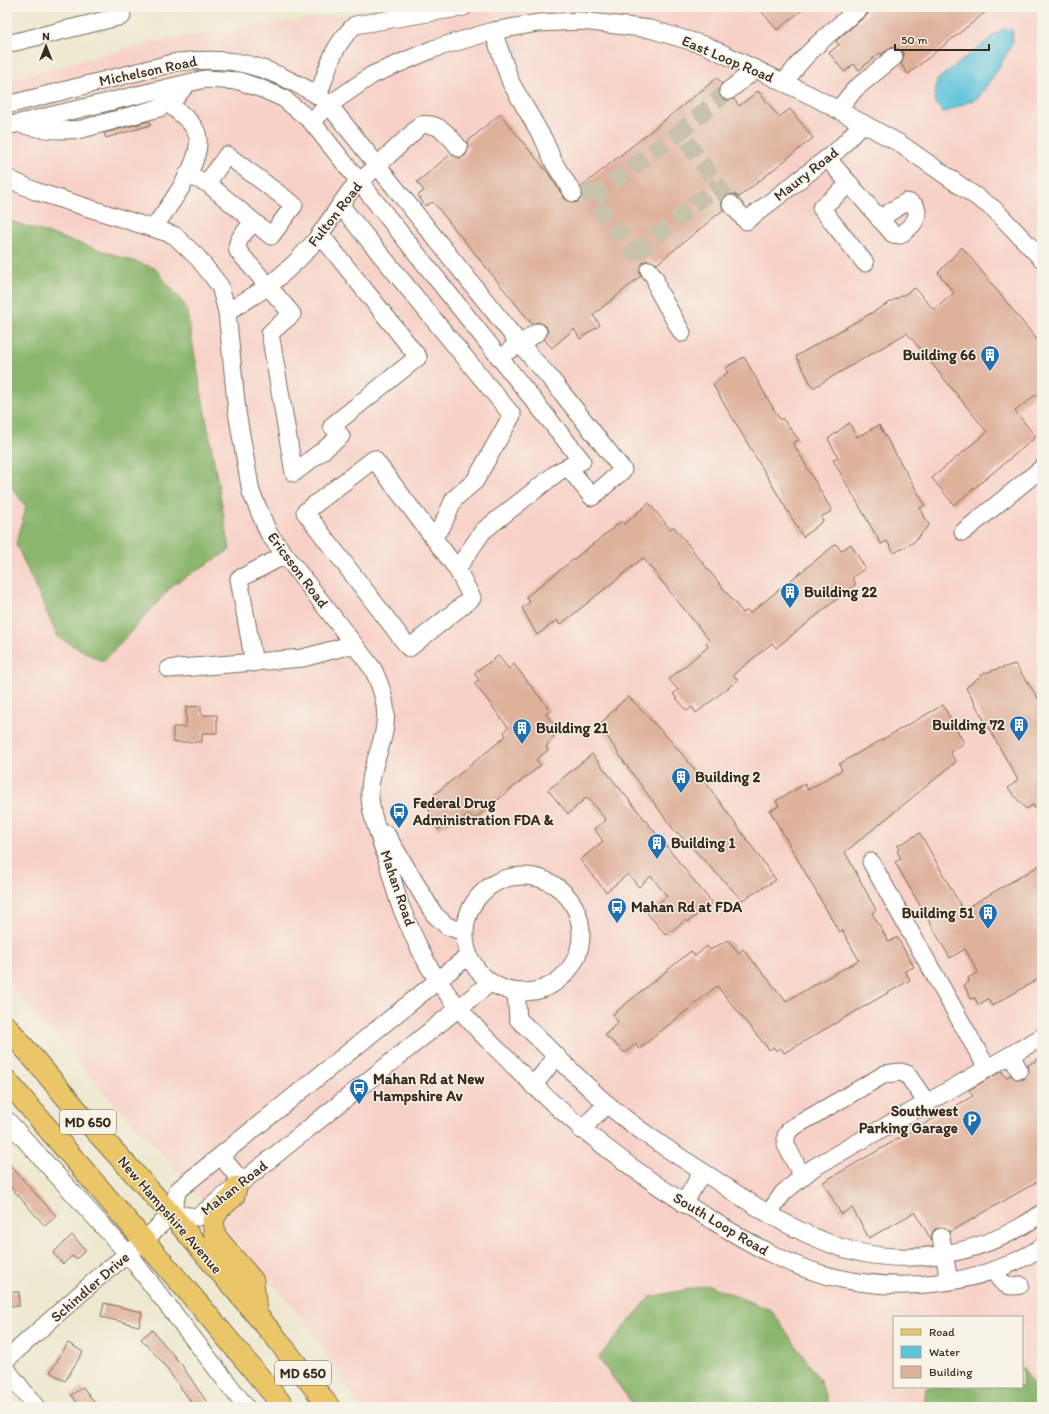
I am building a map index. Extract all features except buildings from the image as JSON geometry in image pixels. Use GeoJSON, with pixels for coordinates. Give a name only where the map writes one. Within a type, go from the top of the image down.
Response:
{"type":"FeatureCollection","features":[{"type":"Feature","properties":{"kind":"main road","name":"New Hampshire Avenue"},"geometry":{"type":"LineString","coordinates":[[7,1027],[82,1116],[171,1214],[256,1313],[329,1407]]}},
{"type":"Feature","properties":{"kind":"main road","name":"MD 650"},"geometry":{"type":"LineString","coordinates":[[7,1081],[202,1308],[284,1407]]}},
{"type":"Feature","properties":{"kind":"main road"},"geometry":{"type":"LineString","coordinates":[[239,1184],[234,1196],[220,1208],[213,1220],[214,1236],[253,1281],[256,1313]]}},
{"type":"Feature","properties":{"kind":"street"},"geometry":{"type":"LineString","coordinates":[[457,569],[483,531],[558,472],[575,464],[603,446],[551,379],[519,343],[324,100],[330,60],[342,37],[355,25],[464,7]]}},
{"type":"Feature","properties":{"kind":"street"},"geometry":{"type":"LineString","coordinates":[[784,83],[798,63],[820,41],[861,7]]}},
{"type":"Feature","properties":{"kind":"street"},"geometry":{"type":"LineString","coordinates":[[7,44],[122,16]]}},
{"type":"Feature","properties":{"kind":"street","name":"East Loop Road"},"geometry":{"type":"LineString","coordinates":[[311,121],[324,100],[372,75],[433,49],[493,31],[538,23],[582,21],[650,29],[707,46],[838,110],[899,143],[994,208],[1042,258]]}},
{"type":"Feature","properties":{"kind":"street"},"geometry":{"type":"LineString","coordinates":[[493,31],[511,83],[544,140],[554,163],[578,190]]}},
{"type":"Feature","properties":{"kind":"street"},"geometry":{"type":"LineString","coordinates":[[838,110],[855,89],[894,57]]}},
{"type":"Feature","properties":{"kind":"street","name":"Michelson Road"},"geometry":{"type":"LineString","coordinates":[[7,104],[177,62],[205,59],[229,60],[258,66],[324,100]]}},
{"type":"Feature","properties":{"kind":"street"},"geometry":{"type":"LineString","coordinates":[[728,91],[756,69]]}},
{"type":"Feature","properties":{"kind":"street"},"geometry":{"type":"LineString","coordinates":[[132,74],[139,95]]}},
{"type":"Feature","properties":{"kind":"street","name":"Michelson Road"},"geometry":{"type":"LineString","coordinates":[[12,125],[205,80],[239,81],[283,98],[311,121],[530,394],[575,464],[592,497],[623,470],[603,446]]}},
{"type":"Feature","properties":{"kind":"street"},"geometry":{"type":"LineString","coordinates":[[12,125],[69,131],[82,129],[159,108],[176,97],[187,84]]}},
{"type":"Feature","properties":{"kind":"street"},"geometry":{"type":"LineString","coordinates":[[153,228],[169,208],[196,158],[199,139],[196,129],[168,103]]}},
{"type":"Feature","properties":{"kind":"street","name":"Maury Road"},"geometry":{"type":"LineString","coordinates":[[731,204],[746,221],[839,149],[863,123]]}},
{"type":"Feature","properties":{"kind":"street","name":"Fulton Road"},"geometry":{"type":"LineString","coordinates":[[227,312],[269,286],[298,261],[316,240],[340,205],[360,182],[421,126],[428,124],[446,132],[459,148]]}},
{"type":"Feature","properties":{"kind":"street"},"geometry":{"type":"LineString","coordinates":[[187,175],[207,183],[271,236],[294,205],[227,155],[207,183]]}},
{"type":"Feature","properties":{"kind":"street"},"geometry":{"type":"LineString","coordinates":[[827,158],[879,218]]}},
{"type":"Feature","properties":{"kind":"street","name":"Ericsson Road"},"geometry":{"type":"LineString","coordinates":[[7,178],[35,192],[174,235],[198,258],[220,286],[227,312],[237,412],[251,492],[269,534],[373,669],[384,695]]}},
{"type":"Feature","properties":{"kind":"street"},"geometry":{"type":"LineString","coordinates":[[850,184],[821,208],[865,263]]}},
{"type":"Feature","properties":{"kind":"street"},"geometry":{"type":"LineString","coordinates":[[340,205],[512,415]]}},
{"type":"Feature","properties":{"kind":"street"},"geometry":{"type":"LineString","coordinates":[[254,222],[240,237],[237,246],[238,251],[292,314],[270,333],[294,473],[341,436],[332,426],[418,357],[324,238],[316,240]]}},
{"type":"Feature","properties":{"kind":"street"},"geometry":{"type":"LineString","coordinates":[[422,259],[440,245]]}},
{"type":"Feature","properties":{"kind":"street"},"geometry":{"type":"LineString","coordinates":[[645,273],[655,278],[658,290],[682,333]]}},
{"type":"Feature","properties":{"kind":"street"},"geometry":{"type":"LineString","coordinates":[[500,357],[519,343],[538,332]]}},
{"type":"Feature","properties":{"kind":"street"},"geometry":{"type":"LineString","coordinates":[[433,536],[442,526],[454,499],[475,481],[512,415],[530,394],[551,379]]}},
{"type":"Feature","properties":{"kind":"street"},"geometry":{"type":"LineString","coordinates":[[374,459],[433,536],[457,569],[472,598],[409,648],[305,512],[374,459]]}},
{"type":"Feature","properties":{"kind":"street"},"geometry":{"type":"LineString","coordinates":[[963,532],[1042,468]]}},
{"type":"Feature","properties":{"kind":"street"},"geometry":{"type":"LineString","coordinates":[[254,663],[239,579],[285,555]]}},
{"type":"Feature","properties":{"kind":"street"},"geometry":{"type":"LineString","coordinates":[[169,669],[303,658],[354,644]]}},
{"type":"Feature","properties":{"kind":"street","name":"Mahan Road"},"geometry":{"type":"LineString","coordinates":[[384,695],[386,723],[373,770],[370,792],[373,815],[400,905],[438,981],[459,1008]]}},
{"type":"Feature","properties":{"kind":"street","name":"Mahan Road"},"geometry":{"type":"LineString","coordinates":[[373,815],[434,914],[447,926],[464,932]]}},
{"type":"Feature","properties":{"kind":"street"},"geometry":{"type":"LineString","coordinates":[[871,862],[987,1068]]}},
{"type":"Feature","properties":{"kind":"street"},"geometry":{"type":"LineString","coordinates":[[523,877],[537,878],[554,884],[565,892],[574,905],[578,918],[578,945],[574,958],[566,971],[552,983],[534,990],[516,992],[501,989],[490,984],[477,972],[468,956],[465,948],[464,932],[469,916],[475,905],[488,890],[505,880],[523,877]]}},
{"type":"Feature","properties":{"kind":"street"},"geometry":{"type":"LineString","coordinates":[[171,1214],[178,1190],[468,956]]}},
{"type":"Feature","properties":{"kind":"street","name":"Mahan Road"},"geometry":{"type":"LineString","coordinates":[[171,1214],[198,1217],[490,984]]}},
{"type":"Feature","properties":{"kind":"street"},"geometry":{"type":"LineString","coordinates":[[516,992],[518,1019],[607,1104],[665,1148],[702,1172],[769,1213],[822,1241],[855,1252],[906,1257],[945,1254],[974,1247],[1003,1236],[1042,1213]]}},
{"type":"Feature","properties":{"kind":"street","name":"South Loop Road"},"geometry":{"type":"LineString","coordinates":[[459,1008],[533,1086],[581,1130],[638,1173],[684,1204],[776,1257],[826,1275],[850,1281],[884,1284],[917,1284],[949,1281],[994,1270],[1017,1261],[1042,1247]]}},
{"type":"Feature","properties":{"kind":"street"},"geometry":{"type":"LineString","coordinates":[[769,1213],[783,1194],[802,1176],[1042,1037]]}},
{"type":"Feature","properties":{"kind":"street"},"geometry":{"type":"LineString","coordinates":[[1011,1055],[1019,1070]]}},
{"type":"Feature","properties":{"kind":"street"},"geometry":{"type":"LineString","coordinates":[[533,1086],[557,1056]]}},
{"type":"Feature","properties":{"kind":"street"},"geometry":{"type":"LineString","coordinates":[[802,1176],[786,1145],[786,1136],[790,1128],[810,1116],[885,1074],[900,1072],[907,1074],[927,1103]]}},
{"type":"Feature","properties":{"kind":"street"},"geometry":{"type":"LineString","coordinates":[[581,1130],[607,1104]]}},
{"type":"Feature","properties":{"kind":"street"},"geometry":{"type":"LineString","coordinates":[[7,1120],[128,1254],[246,1407]]}},
{"type":"Feature","properties":{"kind":"street"},"geometry":{"type":"LineString","coordinates":[[221,1156],[239,1184]]}},
{"type":"Feature","properties":{"kind":"street"},"geometry":{"type":"LineString","coordinates":[[684,1204],[702,1172]]}},
{"type":"Feature","properties":{"kind":"street","name":"Schindler Drive"},"geometry":{"type":"LineString","coordinates":[[7,1359],[100,1276],[144,1241],[171,1214]]}},
{"type":"Feature","properties":{"kind":"street"},"geometry":{"type":"LineString","coordinates":[[941,1237],[949,1281]]}},
{"type":"Feature","properties":{"kind":"street"},"geometry":{"type":"LineString","coordinates":[[994,1270],[999,1280],[1004,1285],[1013,1287],[1020,1285]]}},
{"type":"Feature","properties":{"kind":"street"},"geometry":{"type":"LineString","coordinates":[[7,1370],[36,1407]]}},
{"type":"Feature","properties":{"kind":"shaded area"},"geometry":{"type":"Polygon","coordinates":[[[390,7],[1042,7],[1042,1407],[360,1407],[309,1326],[160,1151],[105,1094],[7,981],[7,80],[152,42],[390,7]]]}},
{"type":"Feature","properties":{"kind":"green space"},"geometry":{"type":"Polygon","coordinates":[[[10,221],[155,268],[186,307],[230,550],[174,584],[103,662],[58,637],[16,544],[26,507],[7,481],[7,233],[10,221]]]}},
{"type":"Feature","properties":{"kind":"green space"},"geometry":{"type":"Polygon","coordinates":[[[708,1285],[771,1310],[820,1380],[829,1407],[635,1407],[598,1358],[650,1297],[708,1285]]]}},
{"type":"Feature","properties":{"kind":"green space"},"geometry":{"type":"Polygon","coordinates":[[[1023,1368],[1042,1397],[1042,1407],[924,1407],[926,1388],[1023,1388],[1023,1368]]]}},
{"type":"Feature","properties":{"kind":"water"},"geometry":{"type":"Polygon","coordinates":[[[1002,29],[1012,30],[1013,42],[999,68],[978,98],[943,113],[934,101],[937,80],[1002,29]]]}},
{"type":"Feature","properties":{"kind":"tunnel"},"geometry":{"type":"LineString","coordinates":[[728,91],[680,132],[731,204]]}},
{"type":"Feature","properties":{"kind":"tunnel"},"geometry":{"type":"LineString","coordinates":[[592,198],[680,132]]}},
{"type":"Feature","properties":{"kind":"tunnel"},"geometry":{"type":"LineString","coordinates":[[636,253],[718,185]]}},
{"type":"Feature","properties":{"kind":"tunnel"},"geometry":{"type":"LineString","coordinates":[[582,186],[649,270]]}},
{"type":"Feature","properties":{"kind":"place","name":"Building 66"},"geometry":{"type":"Point","coordinates":[990,372]}},
{"type":"Feature","properties":{"kind":"place","name":"Building 22"},"geometry":{"type":"Point","coordinates":[790,609]}},
{"type":"Feature","properties":{"kind":"place","name":"Building 72"},"geometry":{"type":"Point","coordinates":[1019,742]}},
{"type":"Feature","properties":{"kind":"place","name":"Building 21"},"geometry":{"type":"Point","coordinates":[522,745]}},
{"type":"Feature","properties":{"kind":"place","name":"Building 2"},"geometry":{"type":"Point","coordinates":[681,794]}},
{"type":"Feature","properties":{"kind":"place","name":"Federal Drug Administration FDA &"},"geometry":{"type":"Point","coordinates":[399,829]}},
{"type":"Feature","properties":{"kind":"place","name":"Building 1"},"geometry":{"type":"Point","coordinates":[657,860]}},
{"type":"Feature","properties":{"kind":"place","name":"Mahan Rd at FDA"},"geometry":{"type":"Point","coordinates":[617,924]}},
{"type":"Feature","properties":{"kind":"place","name":"Building 51"},"geometry":{"type":"Point","coordinates":[988,930]}},
{"type":"Feature","properties":{"kind":"place","name":"Mahan Rd at New Hampshire Av"},"geometry":{"type":"Point","coordinates":[359,1105]}},
{"type":"Feature","properties":{"kind":"place","name":"Southwest Parking Garage"},"geometry":{"type":"Point","coordinates":[972,1137]}}]}
